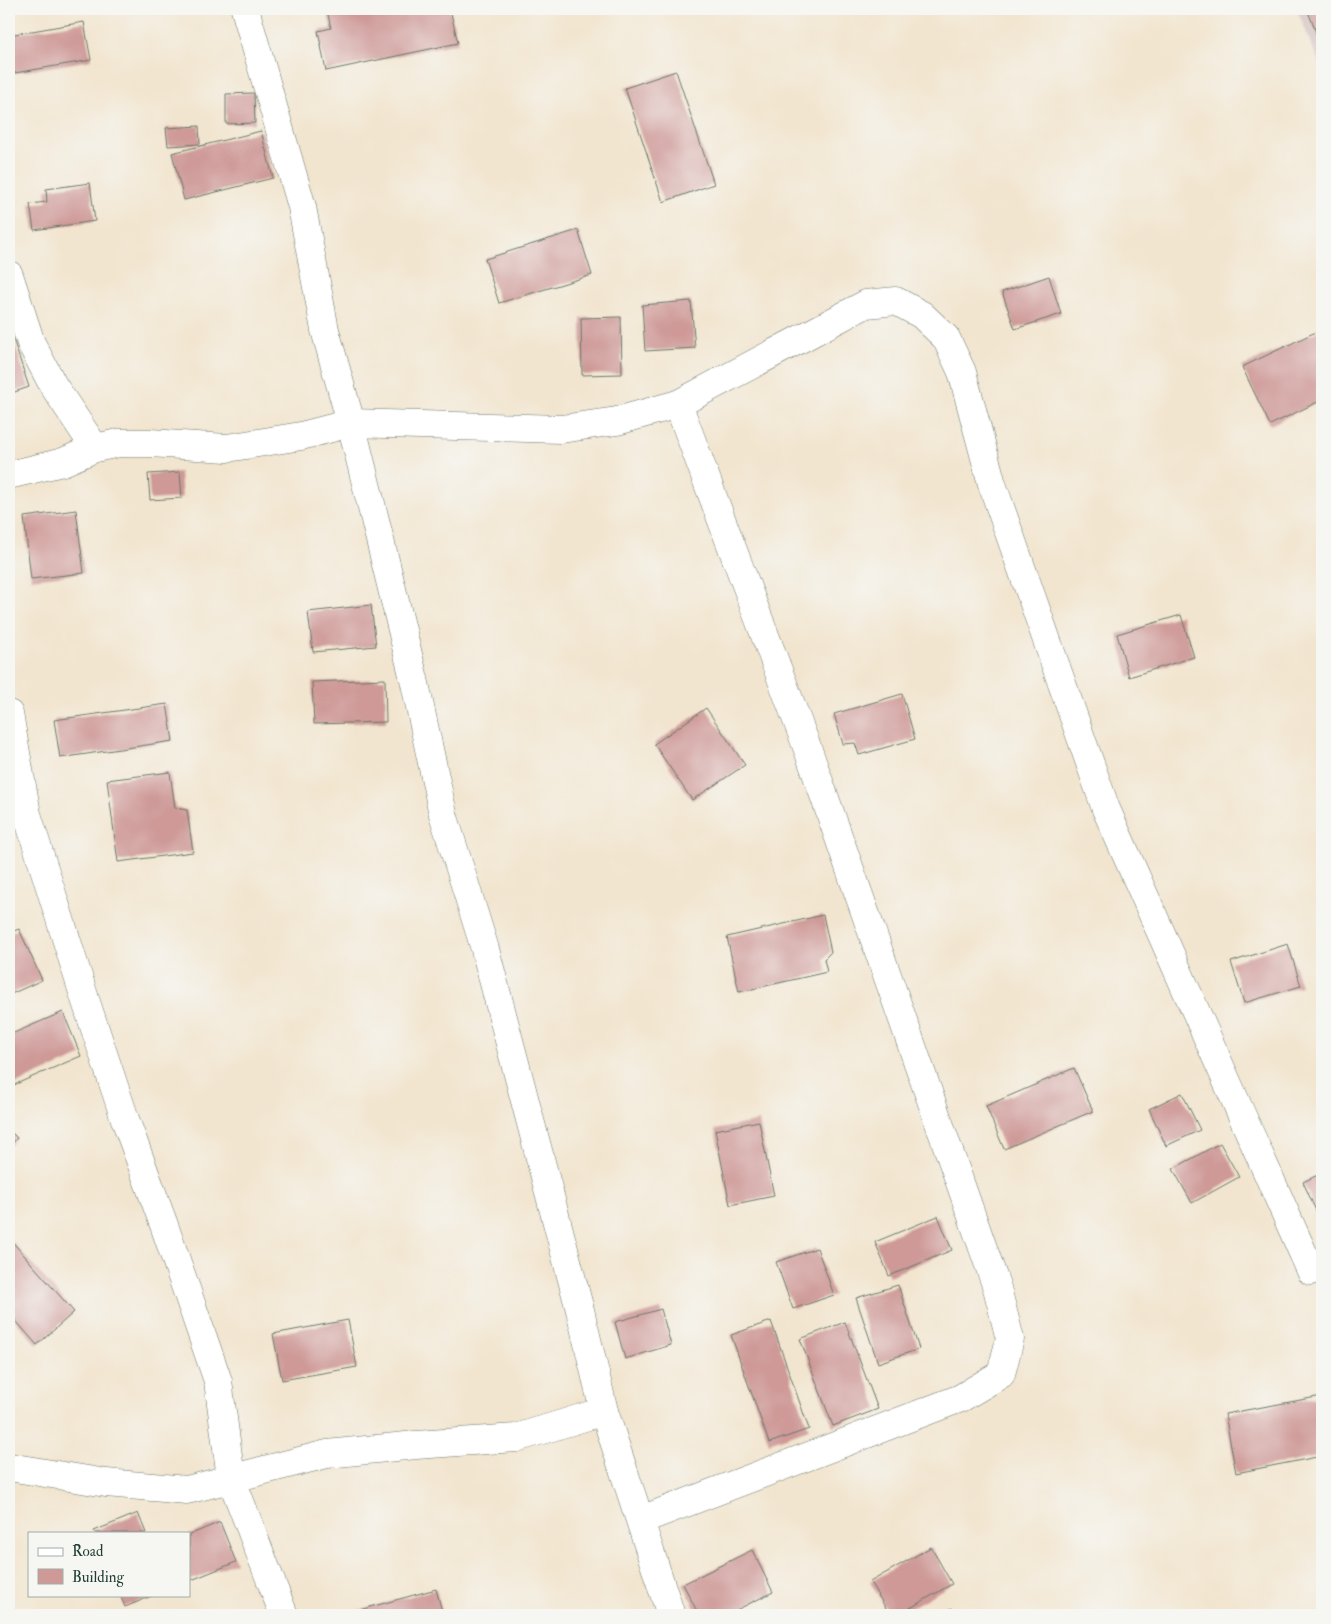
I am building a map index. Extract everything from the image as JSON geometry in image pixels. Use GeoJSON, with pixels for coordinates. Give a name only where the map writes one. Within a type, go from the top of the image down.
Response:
{"type":"FeatureCollection","features":[{"type":"Feature","properties":{"kind":"street"},"geometry":{"type":"LineString","coordinates":[[245,9],[302,207],[325,330],[351,423],[414,679],[443,814],[485,949],[580,1310],[604,1411],[671,1615]]}},
{"type":"Feature","properties":{"kind":"street"},"geometry":{"type":"LineString","coordinates":[[9,275],[31,343],[53,385],[95,448]]}},
{"type":"Feature","properties":{"kind":"street"},"geometry":{"type":"LineString","coordinates":[[9,475],[63,462],[95,448],[119,443],[150,442],[227,448],[301,436],[351,423],[561,429],[617,421],[678,404],[866,304],[896,300],[922,315],[946,338],[962,372],[992,484],[1106,809],[1312,1271]]}},
{"type":"Feature","properties":{"kind":"street"},"geometry":{"type":"LineString","coordinates":[[641,1520],[961,1398],[1001,1374],[1010,1339],[997,1288],[811,757],[678,404]]}},
{"type":"Feature","properties":{"kind":"street"},"geometry":{"type":"LineString","coordinates":[[9,714],[27,814],[125,1119],[218,1381],[230,1478],[284,1615]]}},
{"type":"Feature","properties":{"kind":"street"},"geometry":{"type":"LineString","coordinates":[[9,1466],[106,1483],[187,1490],[326,1454],[516,1438],[604,1411]]}},
{"type":"Feature","properties":{"kind":"shaded area"},"geometry":{"type":"Polygon","coordinates":[[[1297,9],[1322,9],[1322,70],[1297,9]]]}},
{"type":"Feature","properties":{"kind":"building"},"geometry":{"type":"Polygon","coordinates":[[[450,9],[458,43],[326,71],[318,31],[331,28],[327,10],[450,9]]]}},
{"type":"Feature","properties":{"kind":"building"},"geometry":{"type":"Polygon","coordinates":[[[1307,9],[1322,9],[1322,47],[1307,9]]]}},
{"type":"Feature","properties":{"kind":"building"},"geometry":{"type":"Polygon","coordinates":[[[84,22],[91,60],[9,74],[9,35],[84,22]]]}},
{"type":"Feature","properties":{"kind":"building"},"geometry":{"type":"Polygon","coordinates":[[[676,71],[714,184],[663,202],[625,88],[676,71]]]}},
{"type":"Feature","properties":{"kind":"building"},"geometry":{"type":"Polygon","coordinates":[[[254,93],[255,123],[226,124],[226,94],[254,93]]]}},
{"type":"Feature","properties":{"kind":"building"},"geometry":{"type":"Polygon","coordinates":[[[199,126],[200,144],[168,146],[166,128],[199,126]]]}},
{"type":"Feature","properties":{"kind":"building"},"geometry":{"type":"Polygon","coordinates":[[[261,131],[273,178],[184,200],[172,153],[261,131]]]}},
{"type":"Feature","properties":{"kind":"building"},"geometry":{"type":"Polygon","coordinates":[[[90,183],[95,221],[34,230],[30,204],[47,202],[46,189],[90,183]]]}},
{"type":"Feature","properties":{"kind":"building"},"geometry":{"type":"Polygon","coordinates":[[[578,230],[592,275],[499,303],[485,259],[578,230]]]}},
{"type":"Feature","properties":{"kind":"building"},"geometry":{"type":"Polygon","coordinates":[[[1049,276],[1061,314],[1015,329],[1002,292],[1049,276]]]}},
{"type":"Feature","properties":{"kind":"building"},"geometry":{"type":"Polygon","coordinates":[[[691,301],[695,348],[645,351],[642,305],[691,301]]]}},
{"type":"Feature","properties":{"kind":"building"},"geometry":{"type":"Polygon","coordinates":[[[621,317],[622,374],[582,375],[581,318],[621,317]]]}},
{"type":"Feature","properties":{"kind":"building"},"geometry":{"type":"Polygon","coordinates":[[[9,327],[29,387],[9,394],[9,327]]]}},
{"type":"Feature","properties":{"kind":"building"},"geometry":{"type":"Polygon","coordinates":[[[1322,329],[1322,400],[1270,425],[1242,367],[1322,329]]]}},
{"type":"Feature","properties":{"kind":"building"},"geometry":{"type":"Polygon","coordinates":[[[180,472],[182,498],[150,500],[148,474],[180,472]]]}},
{"type":"Feature","properties":{"kind":"building"},"geometry":{"type":"Polygon","coordinates":[[[76,510],[84,573],[31,579],[24,517],[76,510]]]}},
{"type":"Feature","properties":{"kind":"building"},"geometry":{"type":"Polygon","coordinates":[[[371,605],[376,646],[313,652],[308,612],[371,605]]]}},
{"type":"Feature","properties":{"kind":"building"},"geometry":{"type":"Polygon","coordinates":[[[1181,615],[1194,657],[1129,677],[1117,634],[1181,615]]]}},
{"type":"Feature","properties":{"kind":"building"},"geometry":{"type":"Polygon","coordinates":[[[385,679],[386,722],[314,724],[312,682],[385,679]]]}},
{"type":"Feature","properties":{"kind":"building"},"geometry":{"type":"Polygon","coordinates":[[[902,694],[915,739],[859,755],[855,743],[843,744],[834,714],[902,694]]]}},
{"type":"Feature","properties":{"kind":"building"},"geometry":{"type":"Polygon","coordinates":[[[167,704],[173,741],[60,758],[54,720],[167,704]]]}},
{"type":"Feature","properties":{"kind":"building"},"geometry":{"type":"Polygon","coordinates":[[[706,708],[745,765],[692,800],[654,744],[706,708]]]}},
{"type":"Feature","properties":{"kind":"building"},"geometry":{"type":"Polygon","coordinates":[[[170,772],[175,808],[187,810],[193,852],[118,862],[107,780],[170,772]]]}},
{"type":"Feature","properties":{"kind":"building"},"geometry":{"type":"Polygon","coordinates":[[[823,915],[831,952],[824,959],[827,972],[739,992],[727,937],[823,915]]]}},
{"type":"Feature","properties":{"kind":"building"},"geometry":{"type":"Polygon","coordinates":[[[19,929],[42,980],[9,995],[9,933],[19,929]]]}},
{"type":"Feature","properties":{"kind":"building"},"geometry":{"type":"Polygon","coordinates":[[[1288,944],[1301,986],[1244,1003],[1231,962],[1288,944]]]}},
{"type":"Feature","properties":{"kind":"building"},"geometry":{"type":"Polygon","coordinates":[[[63,1012],[81,1056],[9,1087],[9,1035],[63,1012]]]}},
{"type":"Feature","properties":{"kind":"building"},"geometry":{"type":"Polygon","coordinates":[[[1074,1068],[1093,1111],[1004,1149],[986,1106],[1074,1068]]]}},
{"type":"Feature","properties":{"kind":"building"},"geometry":{"type":"Polygon","coordinates":[[[1182,1093],[1200,1130],[1166,1146],[1149,1109],[1182,1093]]]}},
{"type":"Feature","properties":{"kind":"building"},"geometry":{"type":"Polygon","coordinates":[[[759,1121],[774,1196],[730,1205],[715,1130],[759,1121]]]}},
{"type":"Feature","properties":{"kind":"building"},"geometry":{"type":"Polygon","coordinates":[[[9,1130],[17,1138],[9,1147],[9,1130]]]}},
{"type":"Feature","properties":{"kind":"building"},"geometry":{"type":"Polygon","coordinates":[[[1220,1143],[1239,1177],[1192,1203],[1173,1169],[1220,1143]]]}},
{"type":"Feature","properties":{"kind":"building"},"geometry":{"type":"Polygon","coordinates":[[[1322,1173],[1322,1224],[1303,1182],[1322,1173]]]}},
{"type":"Feature","properties":{"kind":"building"},"geometry":{"type":"Polygon","coordinates":[[[938,1216],[952,1250],[889,1276],[875,1242],[938,1216]]]}},
{"type":"Feature","properties":{"kind":"building"},"geometry":{"type":"Polygon","coordinates":[[[9,1238],[74,1312],[37,1345],[9,1313],[9,1238]]]}},
{"type":"Feature","properties":{"kind":"building"},"geometry":{"type":"Polygon","coordinates":[[[817,1248],[834,1295],[793,1309],[776,1262],[817,1248]]]}},
{"type":"Feature","properties":{"kind":"building"},"geometry":{"type":"Polygon","coordinates":[[[898,1285],[919,1349],[878,1363],[856,1298],[898,1285]]]}},
{"type":"Feature","properties":{"kind":"building"},"geometry":{"type":"Polygon","coordinates":[[[661,1309],[671,1345],[625,1359],[615,1322],[661,1309]]]}},
{"type":"Feature","properties":{"kind":"building"},"geometry":{"type":"Polygon","coordinates":[[[348,1320],[357,1367],[282,1380],[273,1334],[348,1320]]]}},
{"type":"Feature","properties":{"kind":"building"},"geometry":{"type":"Polygon","coordinates":[[[771,1321],[809,1429],[769,1443],[731,1335],[771,1321]]]}},
{"type":"Feature","properties":{"kind":"building"},"geometry":{"type":"Polygon","coordinates":[[[845,1322],[878,1409],[833,1426],[800,1339],[845,1322]]]}},
{"type":"Feature","properties":{"kind":"building"},"geometry":{"type":"Polygon","coordinates":[[[1322,1396],[1322,1456],[1236,1473],[1225,1414],[1322,1396]]]}},
{"type":"Feature","properties":{"kind":"building"},"geometry":{"type":"Polygon","coordinates":[[[138,1513],[146,1532],[94,1532],[138,1513]]]}},
{"type":"Feature","properties":{"kind":"building"},"geometry":{"type":"Polygon","coordinates":[[[220,1522],[236,1562],[190,1581],[190,1535],[220,1522]]]}},
{"type":"Feature","properties":{"kind":"building"},"geometry":{"type":"Polygon","coordinates":[[[931,1547],[952,1584],[898,1615],[890,1615],[870,1582],[931,1547]]]}},
{"type":"Feature","properties":{"kind":"building"},"geometry":{"type":"Polygon","coordinates":[[[752,1550],[773,1592],[726,1615],[699,1615],[683,1584],[752,1550]]]}},
{"type":"Feature","properties":{"kind":"building"},"geometry":{"type":"Polygon","coordinates":[[[436,1589],[443,1615],[341,1615],[436,1589]]]}},
{"type":"Feature","properties":{"kind":"building"},"geometry":{"type":"Polygon","coordinates":[[[120,1596],[152,1596],[125,1607],[120,1596]]]}},
{"type":"Feature","properties":{"kind":"building"},"geometry":{"type":"Polygon","coordinates":[[[952,1608],[956,1615],[939,1615],[952,1608]]]}}]}
